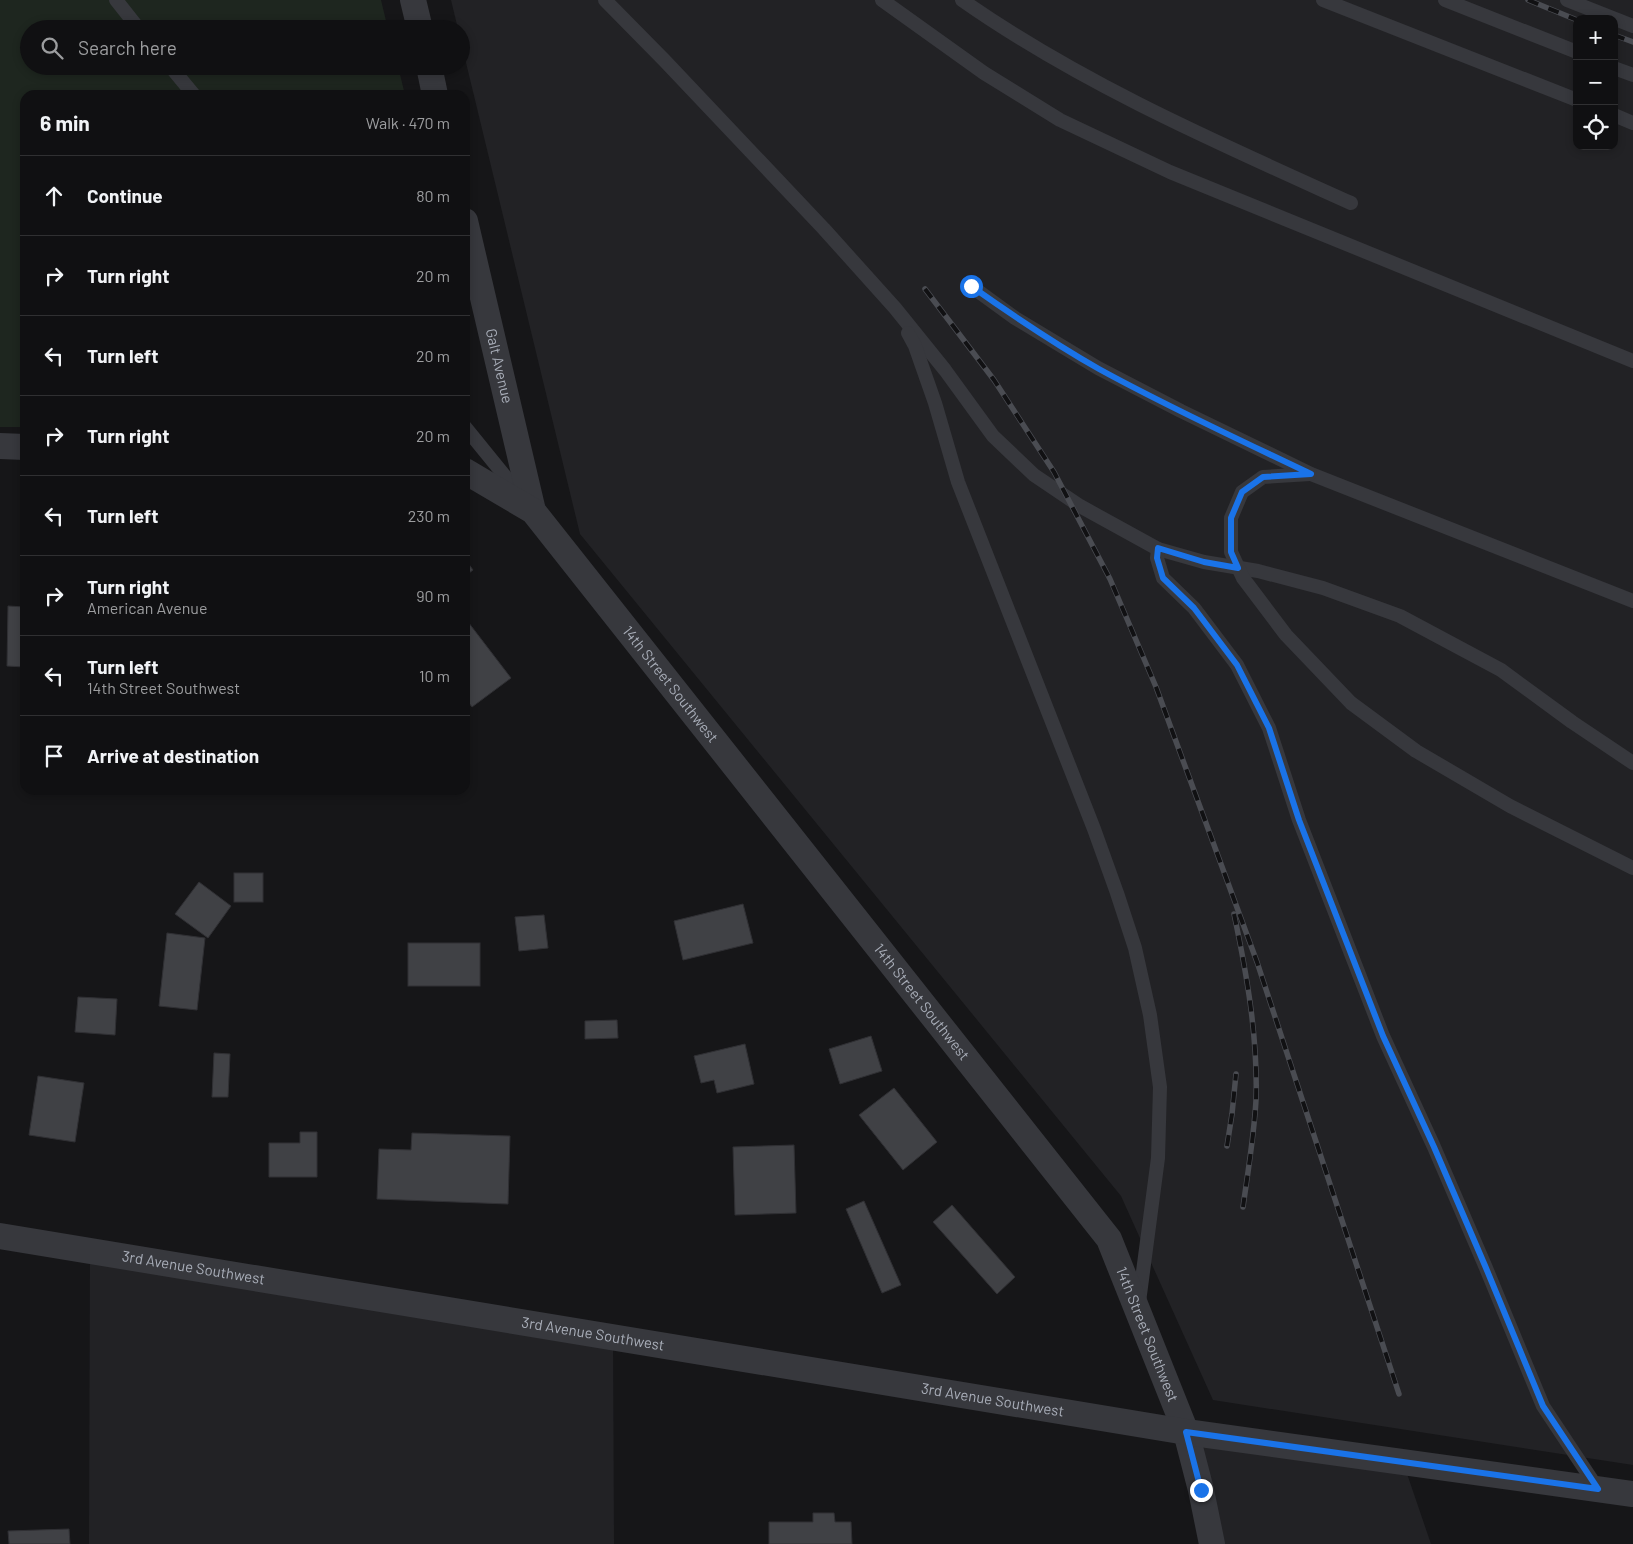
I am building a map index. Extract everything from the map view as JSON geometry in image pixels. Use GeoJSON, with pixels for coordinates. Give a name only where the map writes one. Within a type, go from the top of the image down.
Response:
{"type":"FeatureCollection","features":[{"type":"Feature","properties":{"kind":"street"},"geometry":{"type":"LineString","coordinates":[[413,0],[418,20]]}},
{"type":"Feature","properties":{"kind":"street"},"geometry":{"type":"LineString","coordinates":[[431,75],[434,90]]}},
{"type":"Feature","properties":{"kind":"street","name":"Galt Avenue"},"geometry":{"type":"LineString","coordinates":[[470,242],[534,511]]}},
{"type":"Feature","properties":{"kind":"street"},"geometry":{"type":"LineString","coordinates":[[0,446],[20,446]]}},
{"type":"Feature","properties":{"kind":"street"},"geometry":{"type":"LineString","coordinates":[[470,474],[534,511]]}},
{"type":"Feature","properties":{"kind":"street","name":"14th Street Southwest"},"geometry":{"type":"LineString","coordinates":[[534,511],[1109,1240],[1186,1432],[1212,1544]]}},
{"type":"Feature","properties":{"kind":"street","name":"3rd Avenue Southwest"},"geometry":{"type":"LineString","coordinates":[[0,1236],[1186,1432],[1633,1494]]}},
{"type":"Feature","properties":{"kind":"lane"},"geometry":{"type":"LineString","coordinates":[[116,0],[132,20]]}},
{"type":"Feature","properties":{"kind":"lane"},"geometry":{"type":"LineString","coordinates":[[605,0],[666,60],[824,229],[895,308],[945,370],[993,436],[1034,475],[1080,506],[1158,548],[1204,562],[1258,571],[1323,588],[1400,616],[1501,670],[1572,722],[1633,763]]}},
{"type":"Feature","properties":{"kind":"lane"},"geometry":{"type":"LineString","coordinates":[[882,0],[993,78],[1060,120],[1170,172],[1633,361]]}},
{"type":"Feature","properties":{"kind":"lane"},"geometry":{"type":"LineString","coordinates":[[962,0],[987,18],[1075,71],[1181,124],[1351,203]]}},
{"type":"Feature","properties":{"kind":"lane"},"geometry":{"type":"LineString","coordinates":[[1323,0],[1573,98]]}},
{"type":"Feature","properties":{"kind":"lane"},"geometry":{"type":"LineString","coordinates":[[1445,0],[1573,50]]}},
{"type":"Feature","properties":{"kind":"lane"},"geometry":{"type":"LineString","coordinates":[[1567,0],[1633,26]]}},
{"type":"Feature","properties":{"kind":"lane"},"geometry":{"type":"LineString","coordinates":[[1618,69],[1633,75]]}},
{"type":"Feature","properties":{"kind":"lane"},"geometry":{"type":"LineString","coordinates":[[177,75],[190,90]]}},
{"type":"Feature","properties":{"kind":"lane"},"geometry":{"type":"LineString","coordinates":[[1618,117],[1633,123]]}},
{"type":"Feature","properties":{"kind":"lane"},"geometry":{"type":"LineString","coordinates":[[971,286],[1016,318],[1098,368],[1181,411],[1311,474],[1633,601]]}},
{"type":"Feature","properties":{"kind":"lane"},"geometry":{"type":"LineString","coordinates":[[895,308],[915,346],[935,403],[958,482],[1090,820],[1135,948],[1150,1015],[1160,1087],[1158,1158],[1138,1312]]}},
{"type":"Feature","properties":{"kind":"lane"},"geometry":{"type":"LineString","coordinates":[[470,433],[534,511]]}},
{"type":"Feature","properties":{"kind":"lane"},"geometry":{"type":"LineString","coordinates":[[1311,474],[1263,477],[1242,492],[1231,518],[1231,552],[1238,568],[1263,606],[1286,635],[1351,702],[1424,756],[1510,806],[1633,868]]}},
{"type":"Feature","properties":{"kind":"lane"},"geometry":{"type":"LineString","coordinates":[[1158,548],[1157,558],[1163,578],[1194,608],[1237,665],[1269,728],[1299,820],[1383,1036],[1434,1147],[1543,1406],[1598,1489]]}},
{"type":"Feature","properties":{"kind":"shaded area"},"geometry":{"type":"Polygon","coordinates":[[[0,0],[381,0],[386,20],[20,20],[20,75],[400,75],[404,90],[20,90],[20,427],[0,427],[0,0]]]}},
{"type":"Feature","properties":{"kind":"shaded area"},"geometry":{"type":"Polygon","coordinates":[[[451,0],[1633,0],[1633,1465],[1213,1400],[1121,1196],[580,534],[469,75],[470,20],[456,20],[451,0]]]}},
{"type":"Feature","properties":{"kind":"shaded area"},"geometry":{"type":"Polygon","coordinates":[[[90,1251],[613,1337],[614,1544],[89,1544],[90,1251]]]}},
{"type":"Feature","properties":{"kind":"shaded area"},"geometry":{"type":"Polygon","coordinates":[[[1186,1432],[1403,1462],[1431,1544],[1212,1544],[1186,1432]]]}},
{"type":"Feature","properties":{"kind":"building"},"geometry":{"type":"Polygon","coordinates":[[[8,606],[20,607],[20,667],[7,666],[8,606]]]}},
{"type":"Feature","properties":{"kind":"building"},"geometry":{"type":"Polygon","coordinates":[[[470,625],[511,678],[472,707],[470,704],[470,625]]]}},
{"type":"Feature","properties":{"kind":"building"},"geometry":{"type":"Polygon","coordinates":[[[234,873],[263,873],[263,902],[234,902],[234,873]]]}},
{"type":"Feature","properties":{"kind":"building"},"geometry":{"type":"Polygon","coordinates":[[[199,882],[231,906],[208,938],[175,914],[199,882]]]}},
{"type":"Feature","properties":{"kind":"building"},"geometry":{"type":"Polygon","coordinates":[[[743,904],[753,943],[683,960],[674,921],[743,904]]]}},
{"type":"Feature","properties":{"kind":"building"},"geometry":{"type":"Polygon","coordinates":[[[544,915],[548,948],[519,951],[515,917],[544,915]]]}},
{"type":"Feature","properties":{"kind":"building"},"geometry":{"type":"Polygon","coordinates":[[[167,933],[205,938],[197,1010],[159,1006],[167,933]]]}},
{"type":"Feature","properties":{"kind":"building"},"geometry":{"type":"Polygon","coordinates":[[[408,943],[480,943],[480,986],[408,986],[408,943]]]}},
{"type":"Feature","properties":{"kind":"building"},"geometry":{"type":"Polygon","coordinates":[[[78,997],[117,999],[115,1035],[75,1032],[78,997]]]}},
{"type":"Feature","properties":{"kind":"building"},"geometry":{"type":"Polygon","coordinates":[[[617,1020],[618,1038],[585,1039],[585,1021],[617,1020]]]}},
{"type":"Feature","properties":{"kind":"building"},"geometry":{"type":"Polygon","coordinates":[[[871,1036],[882,1071],[840,1084],[829,1049],[871,1036]]]}},
{"type":"Feature","properties":{"kind":"building"},"geometry":{"type":"Polygon","coordinates":[[[745,1044],[754,1084],[717,1093],[714,1080],[701,1083],[694,1056],[745,1044]]]}},
{"type":"Feature","properties":{"kind":"building"},"geometry":{"type":"Polygon","coordinates":[[[214,1053],[230,1054],[228,1097],[212,1097],[214,1053]]]}},
{"type":"Feature","properties":{"kind":"building"},"geometry":{"type":"Polygon","coordinates":[[[38,1076],[84,1083],[75,1142],[29,1135],[38,1076]]]}},
{"type":"Feature","properties":{"kind":"building"},"geometry":{"type":"Polygon","coordinates":[[[894,1088],[937,1142],[903,1170],[859,1115],[894,1088]]]}},
{"type":"Feature","properties":{"kind":"building"},"geometry":{"type":"Polygon","coordinates":[[[300,1132],[317,1132],[317,1177],[269,1177],[269,1143],[300,1143],[300,1132]]]}},
{"type":"Feature","properties":{"kind":"building"},"geometry":{"type":"Polygon","coordinates":[[[412,1133],[510,1136],[508,1204],[377,1199],[379,1149],[411,1150],[412,1133]]]}},
{"type":"Feature","properties":{"kind":"building"},"geometry":{"type":"Polygon","coordinates":[[[794,1145],[796,1213],[735,1215],[733,1147],[794,1145]]]}},
{"type":"Feature","properties":{"kind":"building"},"geometry":{"type":"Polygon","coordinates":[[[864,1201],[901,1285],[882,1293],[846,1209],[864,1201]]]}},
{"type":"Feature","properties":{"kind":"building"},"geometry":{"type":"Polygon","coordinates":[[[952,1205],[1015,1277],[997,1294],[933,1222],[952,1205]]]}},
{"type":"Feature","properties":{"kind":"building"},"geometry":{"type":"Polygon","coordinates":[[[813,1513],[834,1513],[835,1522],[851,1522],[852,1544],[769,1544],[769,1522],[813,1522],[813,1513]]]}},
{"type":"Feature","properties":{"kind":"building"},"geometry":{"type":"Polygon","coordinates":[[[69,1529],[70,1544],[9,1544],[8,1531],[69,1529]]]}},
{"type":"Feature","properties":{"kind":"railway"},"geometry":{"type":"LineString","coordinates":[[1528,0],[1573,18]]}},
{"type":"Feature","properties":{"kind":"railway"},"geometry":{"type":"LineString","coordinates":[[1618,36],[1633,42]]}},
{"type":"Feature","properties":{"kind":"railway"},"geometry":{"type":"LineString","coordinates":[[925,289],[994,380],[1054,472],[1110,579],[1156,687],[1257,962],[1399,1394]]}},
{"type":"Feature","properties":{"kind":"railway"},"geometry":{"type":"LineString","coordinates":[[1234,914],[1251,1007],[1256,1077],[1254,1127],[1243,1207]]}},
{"type":"Feature","properties":{"kind":"railway"},"geometry":{"type":"LineString","coordinates":[[1227,1146],[1236,1074]]}},
{"type":"Feature","properties":{"kind":"route"},"geometry":{"type":"LineString","coordinates":[[971,286],[1016,318],[1098,368],[1181,411],[1311,474],[1263,477],[1242,492],[1231,518],[1231,552],[1238,568],[1204,562],[1158,548],[1157,558],[1163,578],[1194,608],[1237,665],[1269,728],[1299,820],[1383,1036],[1434,1147],[1543,1406],[1598,1489],[1186,1432],[1201,1490]]}}]}
